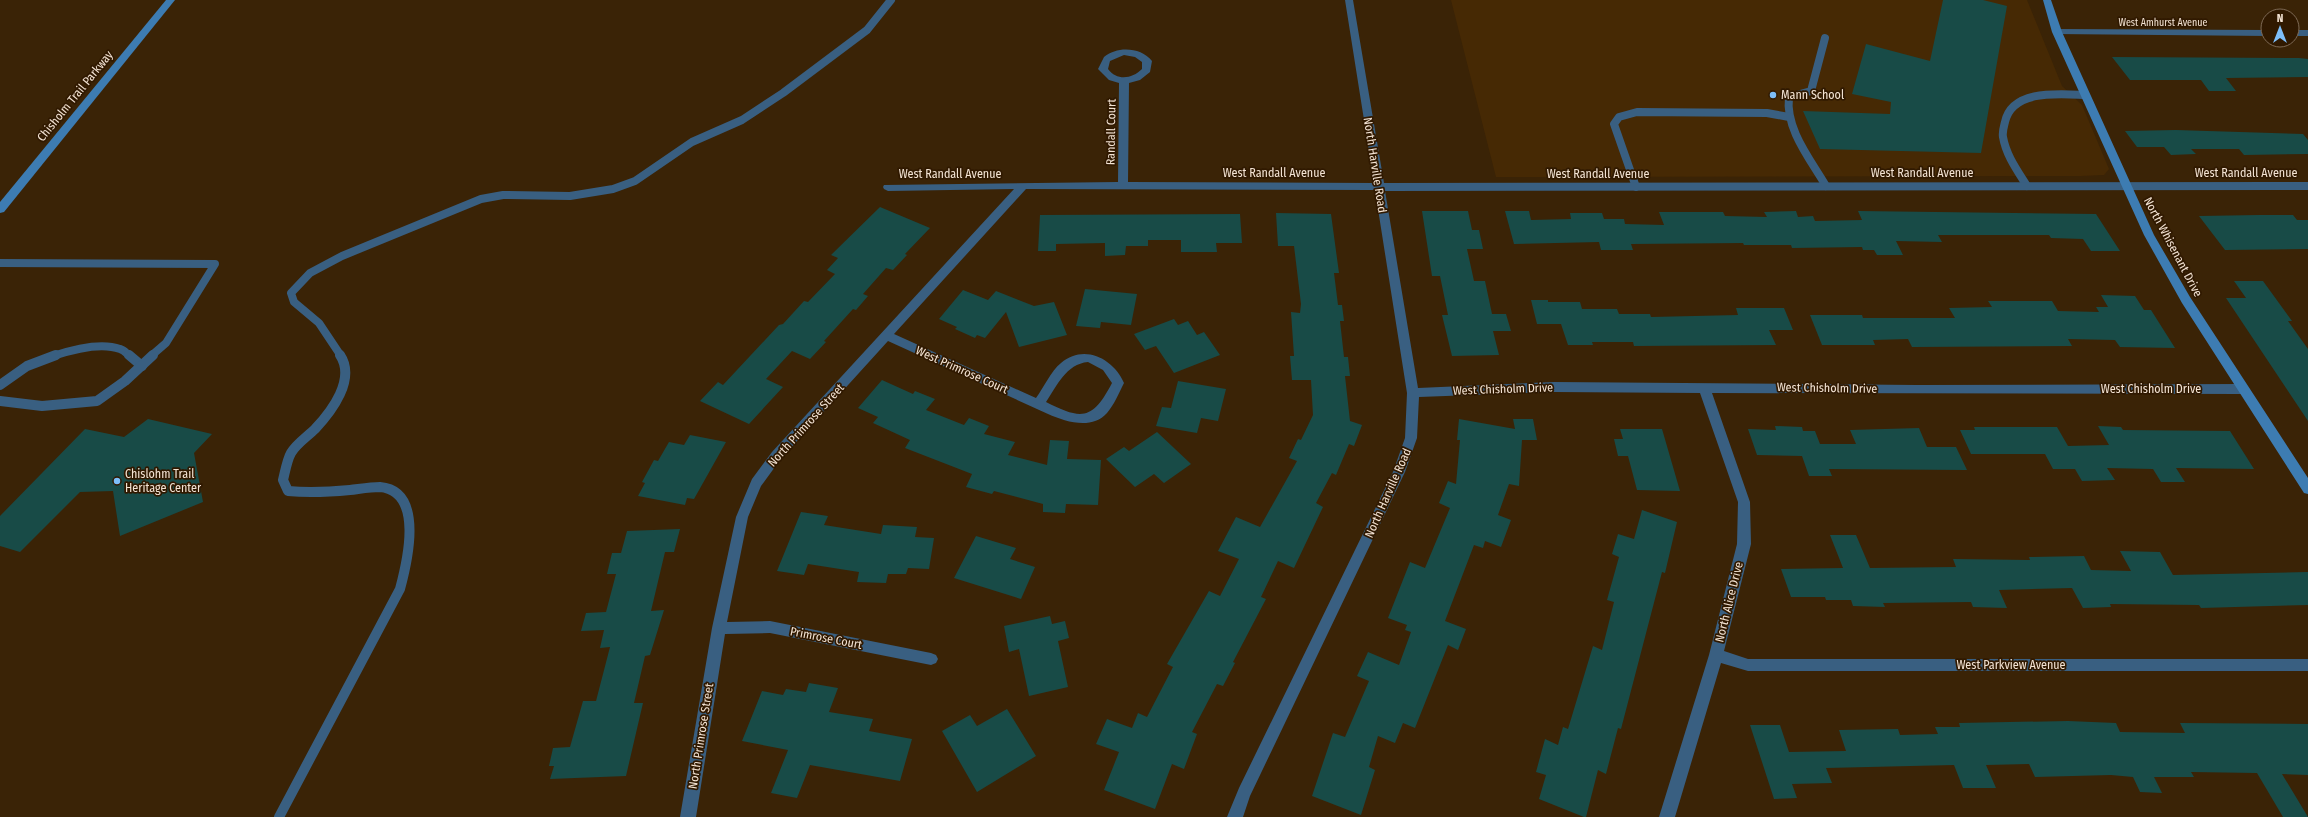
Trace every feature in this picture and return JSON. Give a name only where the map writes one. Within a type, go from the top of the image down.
[{"type":"street","name":"Chisholm Trail Parkway","points":[[0,209],[171,0]]},
{"type":"street","name":"North Harville Road","points":[[1235,817],[1244,793],[1399,472],[1411,438],[1413,393],[1378,187],[1349,0]]},
{"type":"street","name":"North Whisenant Drive","points":[[2047,0],[2057,32],[2149,234],[2186,300],[2242,389],[2308,489]]},
{"type":"street","name":"West Amhurst Avenue","points":[[2057,32],[2260,33]]},
{"type":"street","name":"Randall Court","points":[[1123,185],[1124,80]]},
{"type":"street","name":"West Randall Avenue","points":[[888,187],[1123,185],[1378,187],[2308,186]]},
{"type":"street","name":"North Primrose Street","points":[[688,817],[719,628],[742,517],[756,483],[776,456],[1022,187]]},
{"type":"street","name":"West Primrose Court","points":[[887,336],[1066,417],[1090,417],[1101,412],[1118,383],[1115,374],[1109,367],[1100,361],[1088,358],[1076,359],[1065,366],[1038,404]]},
{"type":"street","name":"West Chisholm Drive","points":[[1413,393],[1554,387],[1704,387],[1917,390],[2242,389]]},
{"type":"street","name":"North Alice Drive","points":[[1667,817],[1716,655],[1744,544],[1744,502],[1704,387]]},
{"type":"street","name":"Primrose Court","points":[[719,628],[770,627],[931,659]]},
{"type":"street","name":"West Parkview Avenue","points":[[1716,655],[1748,665],[2308,664]]},
{"type":"lane","points":[[279,817],[400,589],[409,554],[409,529],[406,508],[398,494],[383,487],[325,492],[288,491],[283,480],[291,453],[317,427],[334,404],[346,382],[347,373],[344,361],[319,323],[294,302],[291,293],[310,272],[342,256],[481,199],[503,195],[582,194],[613,189],[635,181],[692,142],[742,120],[783,93],[867,30],[891,0]]},
{"type":"lane","points":[[1825,38],[1811,91],[1789,97],[1787,104],[1789,117],[1826,186]]},
{"type":"lane","points":[[2027,186],[2011,160],[2002,135],[2007,112],[2025,98],[2057,94],[2085,95]]},
{"type":"lane","points":[[1636,187],[1614,124],[1619,117],[1637,112],[1768,113],[1789,117]]},
{"type":"lane","points":[[0,263],[215,264],[166,343],[125,382],[97,401],[42,406],[0,401]]},
{"type":"lane","points":[[0,385],[28,366],[71,351],[102,347],[121,349],[142,366]]},
{"type":"shaded area","name":"Mann School","points":[[1451,0],[2027,0],[2062,86],[2082,105],[2109,169],[2104,175],[2081,176],[1496,177]]},
{"type":"building","points":[[1943,0],[1983,0],[2007,6],[1981,153],[1820,149],[1803,111],[1890,114],[1891,102],[1852,94],[1866,44],[1930,61]]},
{"type":"building","points":[[2112,57],[2299,58],[2308,59],[2308,77],[2226,78],[2236,91],[2209,91],[2201,80],[2130,80]]},
{"type":"building","points":[[2176,130],[2303,134],[2308,140],[2308,154],[2244,155],[2239,149],[2191,149],[2196,154],[2171,155],[2164,147],[2137,147],[2125,131]]},
{"type":"building","points":[[880,207],[930,228],[905,254],[907,255],[893,270],[886,268],[863,294],[868,296],[856,310],[853,309],[810,359],[792,351],[766,379],[783,387],[749,424],[700,401],[718,382],[723,385],[779,325],[783,324],[804,301],[808,302],[835,274],[827,270],[838,258],[831,255]]},
{"type":"building","points":[[1422,211],[1468,211],[1472,230],[1479,230],[1483,249],[1467,249],[1474,281],[1485,281],[1492,314],[1506,314],[1511,331],[1493,331],[1499,355],[1452,356],[1442,315],[1448,315],[1440,276],[1432,276]]},
{"type":"building","points":[[1505,211],[1529,211],[1531,220],[1571,219],[1570,213],[1602,213],[1604,219],[1624,219],[1625,224],[1664,225],[1659,212],[1723,212],[1725,216],[1767,217],[1764,212],[1796,211],[1798,217],[1813,216],[1815,221],[1862,220],[1858,211],[2096,214],[2120,251],[2091,251],[2083,239],[2051,238],[2049,235],[1938,235],[1942,242],[1896,241],[1903,255],[1877,255],[1874,250],[1863,250],[1862,247],[1792,248],[1791,245],[1744,245],[1743,243],[1631,244],[1633,250],[1601,250],[1599,242],[1514,244]]},
{"type":"building","points":[[1276,213],[1331,214],[1339,273],[1334,273],[1338,305],[1342,305],[1344,321],[1340,321],[1344,357],[1348,357],[1350,376],[1345,376],[1350,421],[1362,425],[1354,446],[1349,444],[1336,475],[1332,473],[1316,503],[1323,507],[1294,568],[1278,561],[1261,597],[1266,599],[1233,662],[1235,663],[1223,686],[1217,684],[1192,732],[1197,734],[1184,769],[1172,764],[1155,809],[1104,790],[1119,752],[1096,744],[1107,719],[1132,728],[1138,713],[1147,717],[1173,667],[1167,664],[1209,591],[1220,596],[1239,559],[1218,551],[1236,517],[1260,527],[1297,461],[1289,458],[1298,439],[1301,440],[1313,415],[1311,380],[1292,380],[1290,356],[1294,356],[1291,312],[1300,313],[1301,304],[1294,246],[1278,246]]},
{"type":"building","points":[[1240,214],[1242,243],[1216,243],[1217,252],[1181,252],[1181,240],[1148,240],[1148,246],[1126,246],[1125,255],[1105,256],[1105,243],[1056,244],[1056,251],[1038,251],[1040,215]]},
{"type":"building","points":[[2293,215],[2297,220],[2308,220],[2308,249],[2225,250],[2199,216]]},
{"type":"building","points":[[2234,281],[2263,281],[2292,321],[2288,321],[2308,349],[2308,421],[2226,298],[2246,298]]},
{"type":"building","points":[[1085,289],[1137,294],[1131,325],[1101,322],[1100,328],[1076,326]]},
{"type":"building","points":[[963,290],[988,300],[996,291],[1034,306],[1054,302],[1067,335],[1019,347],[1006,312],[985,338],[977,335],[975,338],[955,329],[957,327],[939,319]]},
{"type":"building","points":[[2101,295],[2135,296],[2144,310],[2151,310],[2175,348],[2120,347],[2115,340],[2068,339],[2072,346],[1912,347],[1908,339],[1873,340],[1875,345],[1822,345],[1810,315],[1862,315],[1863,318],[1955,318],[1949,308],[1992,307],[1988,301],[2052,301],[2058,311],[2099,312],[2096,307],[2108,307]]},
{"type":"building","points":[[1531,300],[1548,300],[1548,302],[1580,302],[1582,309],[1617,309],[1619,314],[1650,314],[1651,317],[1738,315],[1736,308],[1784,308],[1793,330],[1769,330],[1776,345],[1634,346],[1633,342],[1592,342],[1593,345],[1568,345],[1561,324],[1537,324]]},
{"type":"building","points":[[1174,319],[1178,325],[1188,321],[1197,335],[1204,332],[1220,355],[1174,373],[1156,346],[1145,350],[1134,334]]},
{"type":"building","points":[[882,380],[913,394],[915,391],[935,399],[926,410],[964,425],[969,418],[989,426],[984,434],[1015,442],[1008,455],[1047,465],[1050,440],[1069,441],[1067,459],[1101,460],[1098,505],[1066,504],[1065,513],[1043,512],[1043,504],[994,491],[992,494],[966,487],[972,474],[905,448],[910,440],[873,423],[878,417],[858,408]]},
{"type":"building","points":[[1178,381],[1226,389],[1218,421],[1201,418],[1197,433],[1156,426],[1162,407],[1171,408]]},
{"type":"building","name":"Chislohm Trail Heritage Center","points":[[148,419],[212,434],[194,453],[203,502],[120,536],[113,491],[80,492],[20,552],[0,546],[0,516],[85,429],[124,437]]},
{"type":"building","points":[[1459,419],[1515,429],[1513,419],[1533,419],[1537,440],[1522,440],[1519,486],[1509,484],[1498,515],[1511,520],[1501,547],[1485,541],[1483,548],[1474,545],[1445,621],[1466,629],[1458,650],[1448,645],[1415,728],[1403,723],[1395,743],[1378,736],[1369,767],[1375,770],[1361,815],[1312,796],[1333,733],[1345,737],[1369,681],[1357,676],[1368,652],[1399,665],[1411,632],[1405,630],[1407,625],[1388,618],[1410,562],[1425,568],[1450,508],[1439,503],[1448,481],[1456,484],[1460,440],[1457,440]]},
{"type":"building","points":[[1775,426],[1802,427],[1803,431],[1815,431],[1820,444],[1856,444],[1850,430],[1919,428],[1927,447],[1956,447],[1967,470],[1829,469],[1832,476],[1809,476],[1802,456],[1757,455],[1748,429],[1776,430]]},
{"type":"building","points":[[2098,426],[2121,427],[2123,430],[2230,431],[2254,469],[2176,468],[2185,482],[2161,482],[2153,469],[2107,468],[2115,480],[2082,481],[2075,469],[2053,469],[2045,454],[1971,454],[1960,430],[1975,430],[1974,427],[2057,427],[2068,446],[2109,445]]},
{"type":"building","points":[[1620,429],[1662,429],[1680,491],[1637,490],[1628,456],[1618,456],[1614,439],[1623,439]]},
{"type":"building","points":[[1157,432],[1191,464],[1164,483],[1154,474],[1135,487],[1106,459],[1124,447],[1129,451]]},
{"type":"building","points":[[690,435],[726,442],[694,499],[687,498],[685,505],[638,496],[645,483],[642,482],[654,460],[658,461],[669,442],[684,445]]},
{"type":"building","points":[[1642,510],[1677,522],[1665,573],[1662,572],[1621,729],[1618,728],[1606,774],[1598,770],[1586,817],[1584,817],[1539,799],[1546,775],[1536,772],[1545,739],[1558,745],[1563,727],[1568,729],[1593,646],[1602,650],[1614,602],[1607,600],[1619,557],[1612,554],[1618,534],[1634,539]]},
{"type":"building","points":[[801,512],[828,516],[824,525],[881,534],[883,525],[917,527],[915,537],[934,538],[929,569],[908,568],[906,574],[888,574],[886,583],[857,582],[859,572],[808,564],[804,575],[777,571]]},
{"type":"building","points":[[680,529],[674,552],[665,552],[651,611],[664,610],[650,655],[645,656],[634,703],[643,703],[626,776],[550,779],[554,766],[549,766],[553,748],[570,747],[583,701],[596,701],[610,647],[600,648],[604,630],[581,631],[586,613],[606,612],[616,574],[607,574],[612,553],[621,553],[627,531]]},
{"type":"building","points":[[1830,535],[1856,535],[1870,568],[1956,567],[1953,559],[2030,560],[2029,557],[2084,556],[2091,570],[2131,571],[2120,551],[2160,552],[2173,575],[2308,572],[2308,605],[2201,608],[2199,605],[2110,604],[2111,607],[2083,608],[2072,588],[1999,590],[2007,608],[1973,607],[1971,602],[1883,603],[1885,607],[1853,606],[1851,600],[1826,600],[1825,597],[1791,597],[1781,569],[1843,568]]},
{"type":"building","points":[[976,536],[1016,548],[1010,559],[1035,567],[1021,599],[954,578]]},
{"type":"building","points":[[1050,616],[1052,624],[1065,621],[1069,638],[1058,641],[1068,687],[1029,696],[1019,649],[1009,652],[1004,626]]},
{"type":"building","points":[[809,683],[838,688],[829,712],[873,719],[869,731],[912,739],[900,781],[810,765],[797,798],[771,793],[788,750],[742,741],[762,691],[783,695],[786,689],[806,692]]},
{"type":"building","points":[[1007,709],[1036,756],[977,792],[942,731],[970,715],[977,726]]},
{"type":"building","points":[[2068,721],[2116,723],[2120,732],[2185,733],[2180,723],[2308,724],[2308,775],[2282,774],[2308,817],[2283,817],[2257,773],[2191,772],[2194,777],[2154,777],[2162,793],[2140,792],[2133,777],[2111,775],[2035,777],[2029,764],[1986,765],[1996,788],[1963,788],[1954,765],[1826,768],[1832,783],[1792,784],[1797,798],[1774,799],[1750,725],[1780,725],[1789,752],[1846,751],[1839,730],[1898,729],[1900,735],[1938,734],[1935,727],[1960,727],[1959,723]]},
{"type":"place","name":"Mann School","points":[[1773,95]]},
{"type":"place","name":"Chislohm Trail Heritage Center","points":[[117,481]]}]
